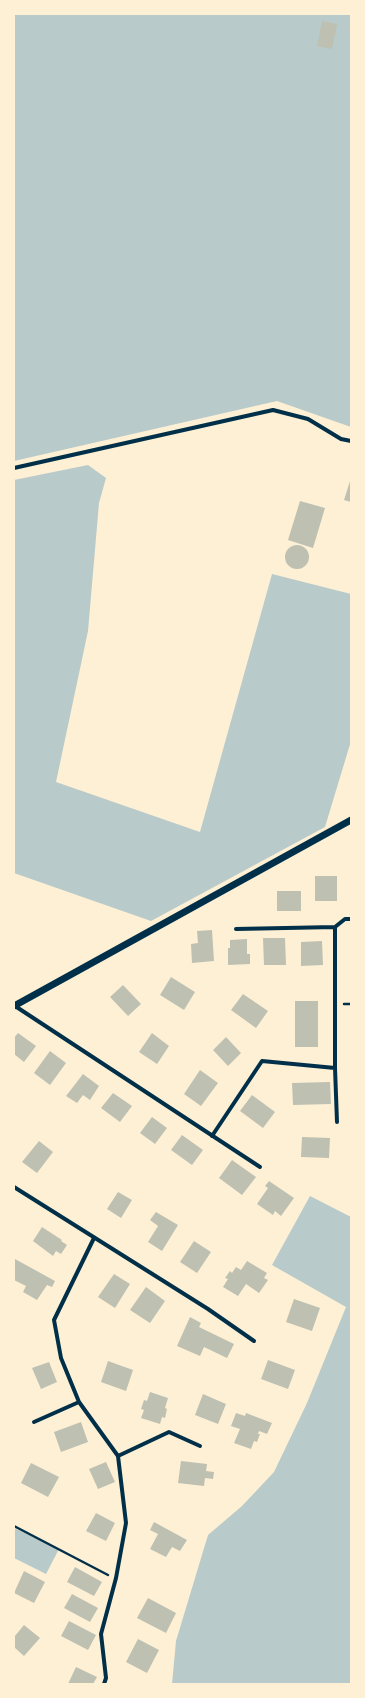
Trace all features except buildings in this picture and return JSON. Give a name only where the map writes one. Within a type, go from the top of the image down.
[{"type":"street","points":[[14,468],[273,410],[308,419],[341,439],[351,441]]},
{"type":"street","points":[[260,1167],[14,1006],[351,820]]},
{"type":"street","points":[[236,929],[335,927],[346,919],[351,919]]},
{"type":"street","points":[[335,927],[335,1068],[337,1122]]},
{"type":"street","points":[[212,1136],[262,1061],[335,1068]]},
{"type":"street","points":[[14,1187],[208,1309],[254,1341]]},
{"type":"street","points":[[94,1238],[54,1320],[61,1358],[78,1402],[118,1456],[126,1523],[116,1578],[101,1634],[106,1678],[104,1684]]},
{"type":"street","points":[[34,1422],[78,1402]]},
{"type":"street","points":[[118,1456],[169,1432],[200,1446]]},
{"type":"path","points":[[14,1526],[116,1578]]},
{"type":"shaded area","points":[[14,14],[351,14],[351,427],[277,401],[14,461]]},
{"type":"shaded area","points":[[88,465],[106,478],[99,503],[88,631],[56,782],[200,832],[272,574],[351,594],[351,741],[325,827],[151,921],[14,873],[14,480]]},
{"type":"shaded area","points":[[310,1196],[351,1217],[351,1684],[172,1684],[176,1641],[208,1535],[242,1506],[274,1472],[307,1403],[346,1307],[272,1265]]},
{"type":"shaded area","points":[[14,1528],[59,1549],[46,1574],[14,1558]]}]
